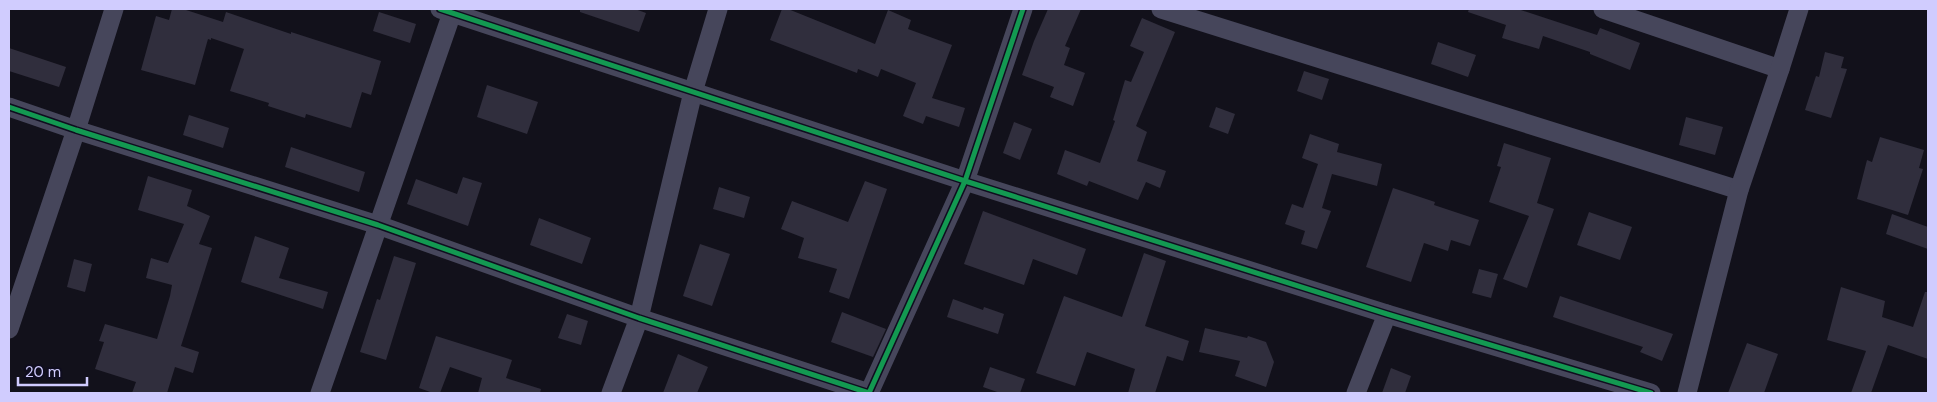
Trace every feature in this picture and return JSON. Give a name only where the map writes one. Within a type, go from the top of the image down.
[{"type":"street","points":[[9,329],[76,130],[114,9]]},
{"type":"street","points":[[611,393],[639,318],[693,92],[718,9]]},
{"type":"street","points":[[9,107],[378,225],[639,318],[869,393],[965,181],[1023,9]]},
{"type":"street","points":[[1161,9],[1738,190]]},
{"type":"street","points":[[1603,9],[1780,69]]},
{"type":"street","points":[[1687,393],[1738,190],[1799,9]]},
{"type":"street","points":[[320,393],[378,225],[446,11],[965,181],[1387,314],[1651,393]]},
{"type":"street","points":[[1356,393],[1387,314]]},
{"type":"building","points":[[172,9],[183,9],[223,22],[226,12],[381,61],[371,95],[362,92],[351,128],[306,114],[305,118],[268,106],[269,103],[230,91],[244,49],[211,38],[211,40],[208,39],[195,85],[141,70],[156,16],[169,20]]},
{"type":"building","points":[[580,9],[635,9],[646,13],[639,32],[580,12]]},
{"type":"building","points":[[782,9],[788,9],[875,44],[888,10],[911,20],[908,29],[952,45],[932,98],[965,108],[959,127],[926,116],[923,124],[903,116],[916,83],[881,69],[878,77],[858,69],[857,73],[770,40]]},
{"type":"building","points":[[1048,9],[1081,9],[1065,46],[1070,48],[1064,65],[1085,73],[1073,106],[1050,97],[1054,87],[1022,75]]},
{"type":"building","points":[[1469,9],[1518,9],[1597,35],[1600,28],[1640,43],[1630,70],[1590,54],[1590,52],[1543,36],[1539,49],[1502,38],[1506,25],[1468,12]]},
{"type":"building","points":[[379,12],[416,24],[410,43],[373,31]]},
{"type":"building","points":[[1142,18],[1175,32],[1136,126],[1147,132],[1137,161],[1166,171],[1160,188],[1146,182],[1138,200],[1089,181],[1087,186],[1057,174],[1065,150],[1100,163],[1115,121],[1113,120],[1125,80],[1131,82],[1144,52],[1130,46]]},
{"type":"building","points":[[1438,42],[1476,55],[1468,77],[1431,64]]},
{"type":"building","points":[[9,48],[66,67],[59,87],[9,71]]},
{"type":"building","points":[[1825,52],[1844,57],[1841,68],[1847,69],[1831,118],[1805,110],[1816,76],[1819,77]]},
{"type":"building","points":[[1304,71],[1329,79],[1322,100],[1297,91]]},
{"type":"building","points":[[487,85],[538,102],[527,134],[477,117]]},
{"type":"building","points":[[1216,107],[1235,114],[1228,134],[1209,127]]},
{"type":"building","points":[[189,115],[229,128],[223,148],[183,135]]},
{"type":"building","points":[[1686,117],[1723,127],[1715,155],[1679,145]]},
{"type":"building","points":[[1014,122],[1032,129],[1020,160],[1003,153]]},
{"type":"building","points":[[1310,134],[1339,144],[1337,152],[1382,164],[1377,186],[1332,174],[1322,208],[1331,211],[1317,249],[1301,244],[1305,231],[1285,224],[1292,204],[1303,208],[1318,164],[1302,158]]},
{"type":"building","points":[[1880,137],[1924,150],[1919,168],[1923,169],[1908,215],[1857,199],[1867,160],[1872,162]]},
{"type":"building","points":[[1504,143],[1551,158],[1537,203],[1554,209],[1527,288],[1503,279],[1529,216],[1489,202],[1501,167],[1497,166]]},
{"type":"building","points":[[291,147],[365,172],[359,192],[285,167]]},
{"type":"building","points":[[148,176],[192,190],[187,206],[210,216],[199,244],[212,248],[181,346],[199,352],[193,373],[175,367],[167,393],[132,393],[136,382],[95,369],[104,342],[99,341],[105,324],[157,339],[170,296],[172,285],[146,278],[151,258],[168,263],[184,224],[138,210]]},
{"type":"building","points":[[463,177],[482,183],[468,226],[407,204],[416,179],[457,194]]},
{"type":"building","points":[[865,181],[887,189],[849,299],[829,292],[837,269],[798,258],[804,238],[781,229],[792,201],[848,222]]},
{"type":"building","points":[[719,187],[750,197],[744,218],[713,209]]},
{"type":"building","points":[[1393,188],[1435,202],[1434,205],[1479,220],[1470,246],[1451,240],[1448,251],[1424,243],[1411,282],[1366,267]]},
{"type":"building","points":[[983,211],[1086,249],[1077,275],[1033,259],[1024,285],[964,264]]},
{"type":"building","points":[[1589,212],[1632,227],[1620,260],[1577,245]]},
{"type":"building","points":[[1892,214],[1928,227],[1928,249],[1886,234]]},
{"type":"building","points":[[539,218],[591,238],[582,264],[530,245]]},
{"type":"building","points":[[255,236],[289,248],[279,278],[328,292],[323,309],[241,282]]},
{"type":"building","points":[[700,244],[730,254],[712,306],[683,296]]},
{"type":"building","points":[[1144,253],[1166,261],[1145,326],[1189,341],[1183,361],[1167,356],[1155,393],[1128,393],[1135,369],[1087,352],[1075,386],[1036,373],[1064,296],[1122,317]]},
{"type":"building","points":[[394,256],[416,263],[386,360],[360,352],[377,299],[380,300]]},
{"type":"building","points":[[74,259],[92,264],[85,292],[67,287]]},
{"type":"building","points":[[1479,269],[1498,274],[1491,298],[1472,293]]},
{"type":"building","points":[[1841,287],[1885,301],[1882,317],[1913,327],[1925,292],[1928,292],[1928,359],[1888,345],[1871,393],[1851,393],[1866,351],[1827,340]]},
{"type":"building","points":[[1560,296],[1673,334],[1662,361],[1640,352],[1643,347],[1553,317]]},
{"type":"building","points":[[953,299],[983,310],[984,307],[1004,314],[998,334],[947,317]]},
{"type":"building","points":[[842,312],[886,329],[873,357],[831,342]]},
{"type":"building","points":[[567,314],[588,321],[581,345],[558,338]]},
{"type":"building","points":[[1205,328],[1247,338],[1248,336],[1266,342],[1274,362],[1266,387],[1235,376],[1240,361],[1199,352]]},
{"type":"building","points":[[436,336],[512,360],[506,378],[541,389],[540,393],[478,393],[482,378],[450,367],[440,393],[433,393],[419,388]]},
{"type":"building","points":[[1747,343],[1778,354],[1764,393],[1728,393]]},
{"type":"building","points":[[678,354],[708,367],[697,393],[663,393]]},
{"type":"building","points":[[990,367],[1025,379],[1020,393],[1000,393],[983,387]]},
{"type":"building","points":[[1391,368],[1411,376],[1405,393],[1382,393]]},
{"type":"cycle path","points":[[440,9],[965,181],[1387,314],[1651,393]]},
{"type":"cycle path","points":[[9,107],[378,225],[639,318],[869,393],[965,181],[1023,9]]}]
